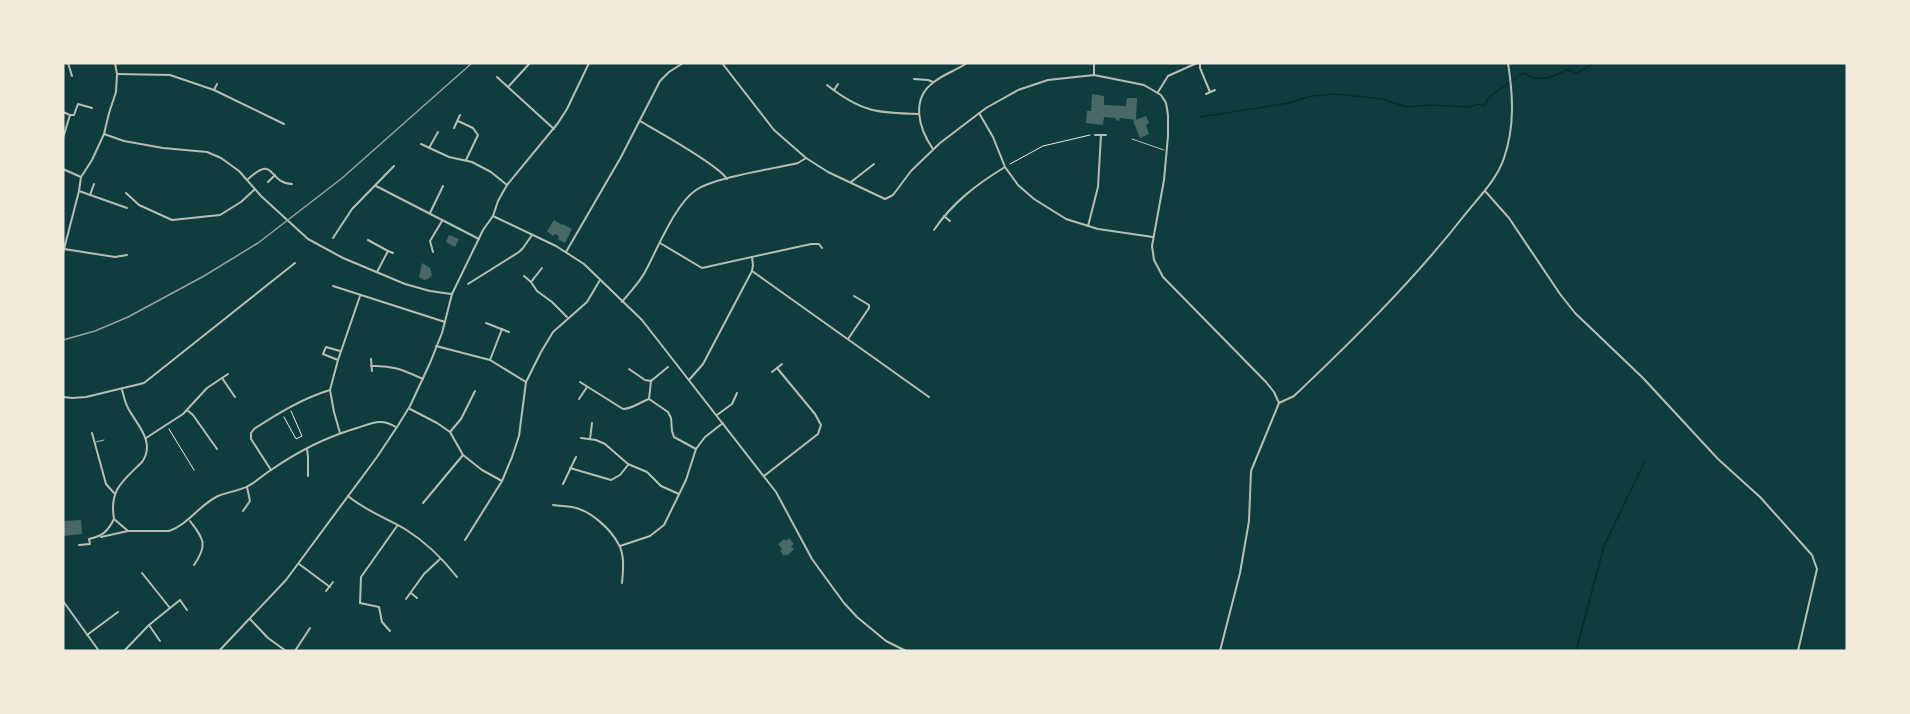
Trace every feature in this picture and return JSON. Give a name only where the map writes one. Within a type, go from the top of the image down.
[{"type":"street","points":[[68,63],[72,76]]},
{"type":"street","points":[[115,63],[116,92],[104,134],[81,177],[80,191],[63,250],[115,257],[127,255]]},
{"type":"street","points":[[508,87],[530,63]]},
{"type":"street","points":[[219,651],[298,564],[378,457],[397,427],[423,379],[445,322],[452,294],[493,216],[498,201],[507,185],[554,129],[567,109],[589,63]]},
{"type":"street","points":[[566,252],[617,165],[660,81],[683,63]]},
{"type":"street","points":[[722,63],[774,130],[806,158],[822,169],[881,198],[890,198],[911,171],[933,149],[979,113],[1006,96],[1035,84],[1054,79],[1094,75],[1127,81],[1158,92],[1165,99],[1169,122],[1167,151],[1152,246],[1154,260],[1162,277],[1266,382],[1274,392],[1279,404],[1251,471],[1249,521],[1220,651]]},
{"type":"street","points":[[933,149],[922,129],[919,114],[922,99],[933,82],[967,63]]},
{"type":"street","points":[[1094,63],[1094,75]]},
{"type":"street","points":[[1158,92],[1168,76],[1198,63],[1210,92]]},
{"type":"street","points":[[1279,404],[1294,396],[1379,312],[1433,255],[1485,191],[1503,160],[1510,136],[1512,107],[1508,63]]},
{"type":"street","points":[[117,74],[170,75],[189,85],[214,90],[284,124]]},
{"type":"street","points":[[496,77],[554,129]]},
{"type":"street","points":[[914,79],[933,82]]},
{"type":"street","points":[[214,90],[217,84]]},
{"type":"street","points":[[834,90],[838,84]]},
{"type":"street","points":[[827,85],[852,103],[871,111],[919,114]]},
{"type":"street","points":[[1206,94],[1215,90]]},
{"type":"street","points":[[63,112],[74,115],[78,104],[92,108]]},
{"type":"street","points":[[979,113],[993,137],[1005,167],[1018,185],[1034,199],[1060,216],[1088,226],[1115,233],[1154,237]]},
{"type":"street","points":[[63,138],[70,115]]},
{"type":"street","points":[[454,128],[460,115]]},
{"type":"street","points":[[640,120],[714,167],[727,179]]},
{"type":"street","points":[[458,121],[473,128],[477,135],[466,160]]},
{"type":"street","points":[[429,148],[438,132]]},
{"type":"street","points":[[104,134],[124,141],[163,148],[207,152],[221,158],[232,165],[308,239],[343,258],[418,288],[452,294]]},
{"type":"street","points":[[1095,135],[1106,135]]},
{"type":"street","points":[[1088,226],[1098,187],[1101,135]]},
{"type":"street","points":[[421,144],[448,157],[466,160],[491,172],[507,185]]},
{"type":"street","points":[[622,302],[644,275],[687,197],[704,186],[798,163],[806,158]]},
{"type":"street","points":[[851,182],[874,164]]},
{"type":"street","points":[[333,238],[352,209],[394,166]]},
{"type":"street","points":[[934,230],[944,216],[970,190],[1005,167]]},
{"type":"street","points":[[63,169],[81,177]]},
{"type":"street","points":[[247,180],[261,169],[268,169],[286,184],[292,184]]},
{"type":"street","points":[[268,182],[274,175]]},
{"type":"street","points":[[90,195],[94,184]]},
{"type":"street","points":[[376,186],[479,239]]},
{"type":"street","points":[[429,214],[443,186]]},
{"type":"street","points":[[126,193],[139,205],[172,220],[220,215],[241,202],[255,189]]},
{"type":"street","points":[[80,191],[127,208]]},
{"type":"street","points":[[1485,191],[1509,218],[1575,313],[1643,378],[1718,459],[1760,497],[1812,555],[1817,568],[1798,651]]},
{"type":"street","points":[[493,216],[566,252],[584,264],[647,326],[776,492],[812,559],[844,603],[886,641],[906,651]]},
{"type":"street","points":[[944,216],[950,221]]},
{"type":"street","points":[[433,252],[430,241],[442,221]]},
{"type":"street","points":[[468,284],[519,252],[532,235]]},
{"type":"street","points":[[368,240],[393,254]]},
{"type":"street","points":[[660,243],[702,268],[816,243],[822,248]]},
{"type":"street","points":[[377,272],[388,250]]},
{"type":"street","points":[[689,380],[703,364],[752,271],[752,257]]},
{"type":"street","points":[[63,397],[86,397],[144,382],[295,263]]},
{"type":"street","points":[[531,282],[542,268]]},
{"type":"street","points":[[752,271],[929,397]]},
{"type":"street","points":[[524,276],[537,291],[568,317]]},
{"type":"street","points":[[465,540],[502,481],[519,436],[526,382],[553,332],[587,302],[600,280]]},
{"type":"street","points":[[333,286],[445,322]]},
{"type":"street","points":[[340,433],[330,390],[360,296]]},
{"type":"street","points":[[848,339],[869,308],[869,305],[854,296]]},
{"type":"street","points":[[486,323],[509,332]]},
{"type":"street","points":[[490,360],[502,329]]},
{"type":"street","points":[[436,346],[490,360],[526,382]]},
{"type":"street","points":[[338,360],[323,354],[324,349],[326,347],[342,351]]},
{"type":"street","points":[[371,359],[372,371]]},
{"type":"street","points":[[772,372],[782,364]]},
{"type":"street","points":[[371,366],[397,367],[423,379]]},
{"type":"street","points":[[649,399],[651,381],[668,367]]},
{"type":"street","points":[[764,476],[818,434],[821,425],[815,414],[777,368]]},
{"type":"street","points":[[629,369],[645,380],[651,381]]},
{"type":"street","points":[[146,438],[187,410],[207,388],[228,374]]},
{"type":"street","points":[[222,378],[235,397]]},
{"type":"street","points":[[580,382],[623,409],[629,409],[649,399]]},
{"type":"street","points":[[579,399],[587,387]]},
{"type":"street","points":[[122,389],[127,406],[146,438],[146,456],[114,493],[112,508],[114,519],[128,531]]},
{"type":"street","points":[[271,470],[251,439],[251,433],[281,412],[330,390]]},
{"type":"street","points":[[450,432],[461,419],[475,391]]},
{"type":"street","points":[[717,415],[732,404],[737,393]]},
{"type":"street","points":[[649,399],[668,412],[672,418],[672,431],[675,437],[696,448]]},
{"type":"street","points":[[408,409],[450,432],[463,455],[482,470],[502,481]]},
{"type":"street","points":[[187,410],[217,449]]},
{"type":"street","points":[[79,544],[90,543],[89,539],[128,531],[170,531],[180,527],[218,496],[247,487],[306,449],[340,433],[381,421],[397,427]]},
{"type":"street","points":[[590,439],[592,423]]},
{"type":"street","points":[[620,546],[650,536],[664,525],[686,480],[696,448],[705,437],[723,423]]},
{"type":"street","points":[[92,433],[106,484],[114,493]]},
{"type":"street","points":[[581,438],[606,444],[628,464],[647,472],[661,486],[679,494]]},
{"type":"street","points":[[306,449],[308,476]]},
{"type":"street","points":[[423,502],[463,455]]},
{"type":"street","points":[[563,484],[576,457]]},
{"type":"street","points":[[570,468],[611,480],[620,476],[628,464]]},
{"type":"street","points":[[243,512],[250,501],[247,487]]},
{"type":"street","points":[[348,496],[364,509],[411,533],[457,577]]},
{"type":"street","points":[[553,506],[573,507],[587,513],[603,525],[620,546],[623,563],[622,583]]},
{"type":"street","points":[[101,537],[114,519]]},
{"type":"street","points":[[189,520],[199,533],[204,545],[194,566]]},
{"type":"street","points":[[390,631],[382,622],[379,607],[360,603],[360,584],[365,569],[397,525]]},
{"type":"street","points":[[406,599],[424,574],[440,559]]},
{"type":"street","points":[[298,564],[330,587]]},
{"type":"street","points":[[142,573],[170,608]]},
{"type":"street","points":[[326,591],[333,582]]},
{"type":"street","points":[[411,593],[417,598]]},
{"type":"street","points":[[124,651],[149,625],[180,600],[186,610]]},
{"type":"street","points":[[63,602],[99,651]]},
{"type":"street","points":[[87,635],[118,612]]},
{"type":"street","points":[[249,619],[268,638],[286,651]]},
{"type":"street","points":[[149,625],[160,641]]},
{"type":"street","points":[[295,651],[310,628]]},
{"type":"lane","points":[[1132,139],[1167,151]]},
{"type":"lane","points":[[94,442],[104,440]]},
{"type":"path","points":[[1005,167],[1043,146],[1095,135]]},
{"type":"path","points":[[281,412],[296,439],[302,436],[290,408]]},
{"type":"path","points":[[166,425],[194,470]]},
{"type":"building","points":[[1092,94],[1104,96],[1104,105],[1126,106],[1127,98],[1137,98],[1136,120],[1120,118],[1119,121],[1116,118],[1104,117],[1103,125],[1086,123],[1087,111],[1091,111]]},
{"type":"building","points":[[1146,116],[1149,123],[1146,125],[1149,134],[1140,138],[1133,121]]},
{"type":"building","points":[[554,220],[572,229],[565,243],[558,239],[559,236],[555,234],[553,236],[547,231]]},
{"type":"building","points":[[449,235],[459,239],[455,247],[446,242]]},
{"type":"building","points":[[422,263],[430,268],[432,275],[424,280],[419,277]]},
{"type":"building","points":[[81,520],[82,534],[63,536],[63,521]]},
{"type":"building","points":[[789,538],[794,544],[791,546],[794,549],[784,556],[778,544]]},
{"type":"waterway","points":[[1200,117],[1289,103],[1311,96],[1336,94],[1382,99],[1407,107],[1431,105],[1469,107],[1478,104],[1485,106],[1488,98],[1523,73],[1533,78],[1548,78],[1567,70],[1577,73],[1594,63]]},
{"type":"waterway","points":[[1576,651],[1604,546],[1645,461]]},
{"type":"railway","points":[[63,340],[95,331],[128,317],[204,276],[258,243],[341,179],[472,63]]}]
